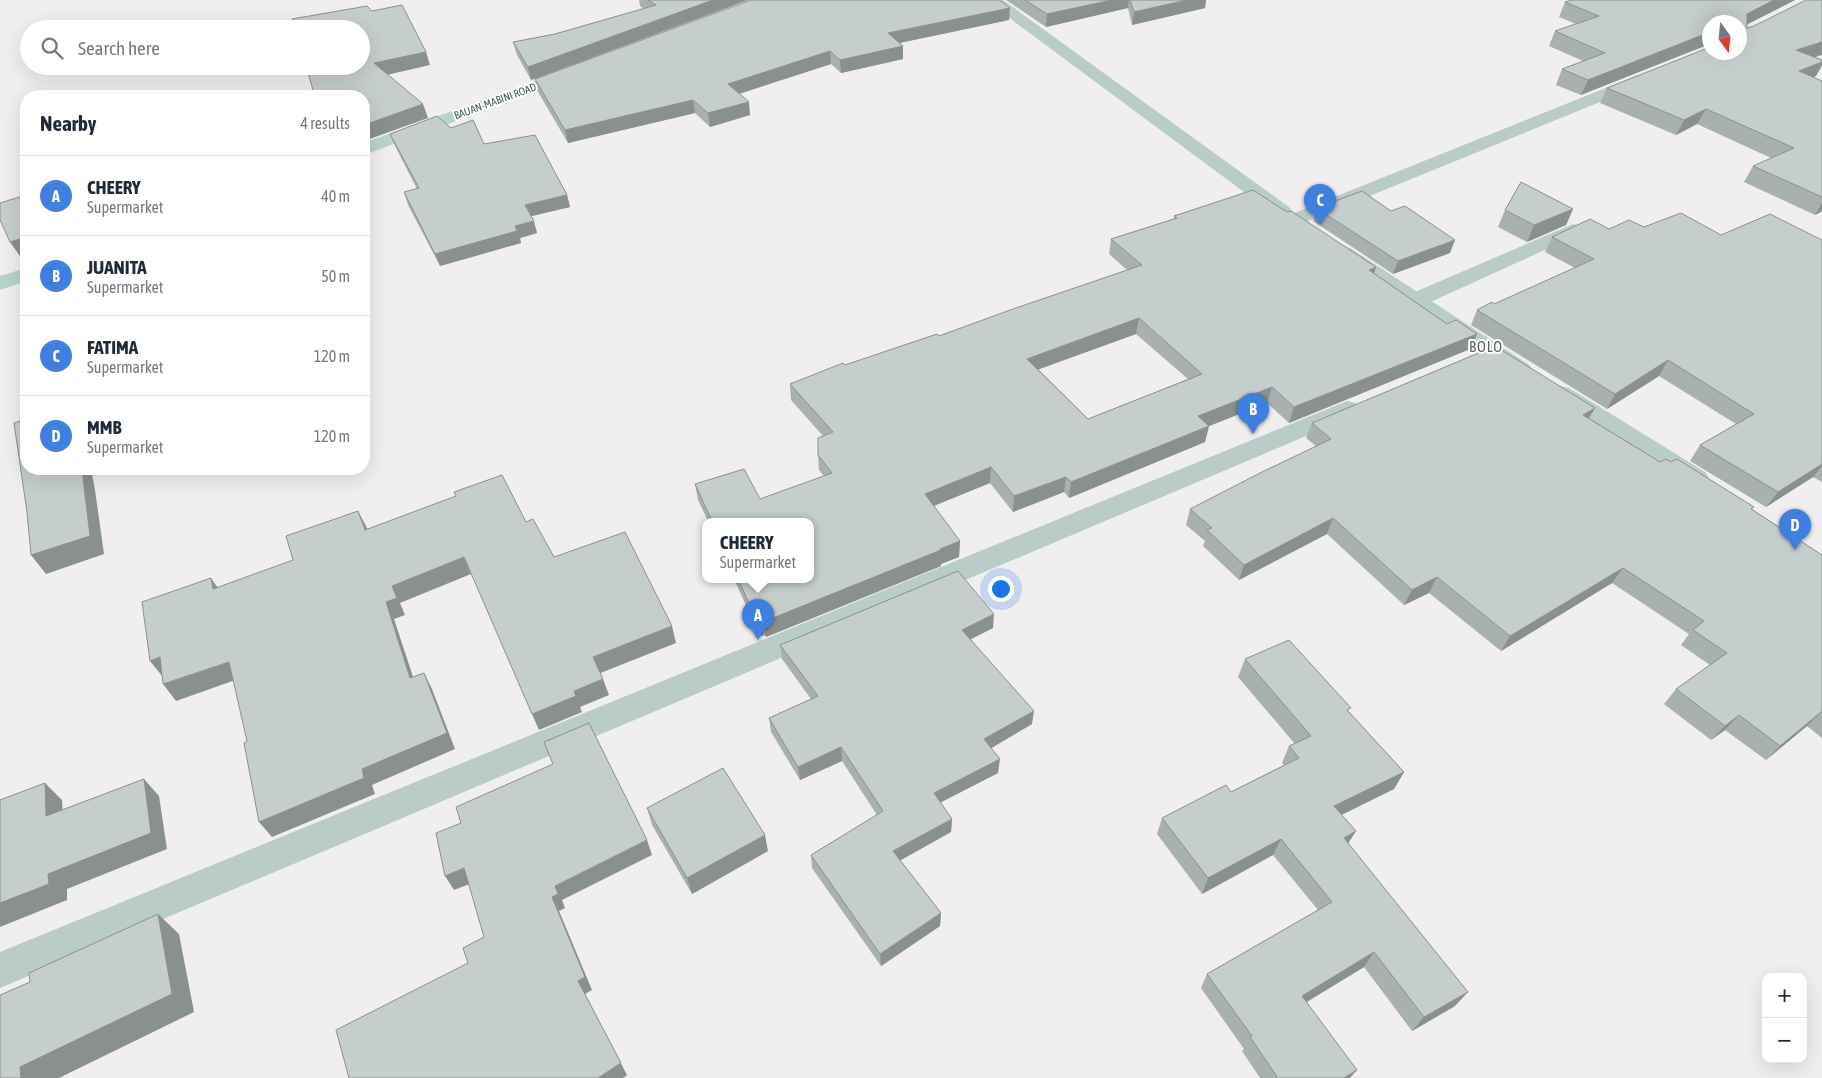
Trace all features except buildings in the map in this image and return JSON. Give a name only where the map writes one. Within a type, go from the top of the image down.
[{"type":"main road","name":"BAUAN-MABINI ROAD","points":[[370,147],[584,68]]},
{"type":"main road","points":[[0,283],[20,276]]},
{"type":"street","points":[[992,0],[1322,239],[1490,350],[1710,487]]},
{"type":"street","points":[[1294,220],[1657,72]]},
{"type":"street","points":[[1416,300],[1573,230]]},
{"type":"street","points":[[1462,361],[1490,350]]},
{"type":"street","points":[[0,970],[1370,400]]},
{"type":"place","name":"FATIMA","points":[[1320,225]]},
{"type":"place","name":"JUANITA","points":[[1253,434]]},
{"type":"place","name":"MMB","points":[[1795,550]]},
{"type":"place","name":"CHEERY","points":[[758,640]]},
{"type":"district","name":"BOLO","points":[[1486,346]]}]
